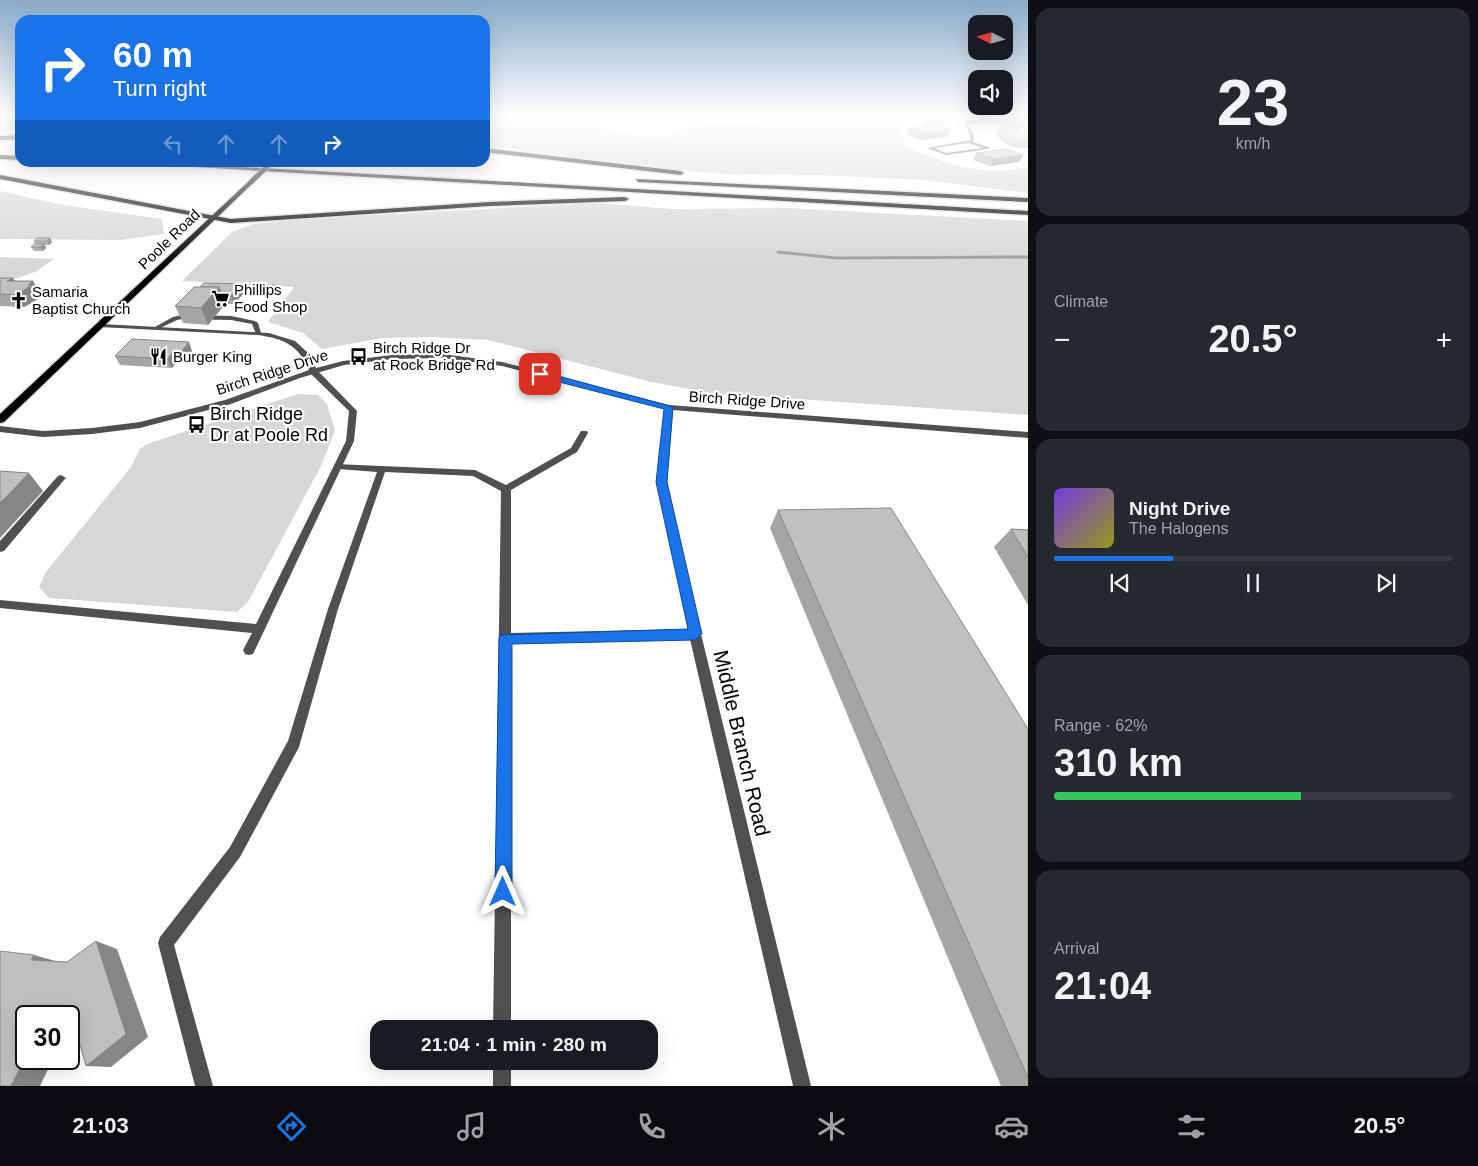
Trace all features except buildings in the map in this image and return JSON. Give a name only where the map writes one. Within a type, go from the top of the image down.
[{"type":"highway","points":[[620,166],[692,174]]},
{"type":"highway","points":[[201,167],[1028,213]]},
{"type":"highway","points":[[702,175],[887,192]]},
{"type":"highway","points":[[0,177],[231,221],[436,207],[592,200],[822,201]]},
{"type":"highway","points":[[629,180],[1028,200]]},
{"type":"main road","name":"Poole Road","points":[[0,420],[267,167]]},
{"type":"street","points":[[156,328],[182,317],[231,318],[255,323],[258,333]]},
{"type":"street","points":[[101,326],[258,333],[281,336],[302,348],[314,372],[353,411],[350,441],[249,650]]},
{"type":"street","name":"Birch Ridge Drive","points":[[0,430],[43,434],[92,431],[140,425],[228,402],[343,363],[392,356],[443,356],[502,364],[668,407],[1028,435]]},
{"type":"street","name":"Middle Branch Road","points":[[668,407],[662,482],[695,634],[802,1086]]},
{"type":"street","points":[[506,489],[574,450],[584,433]]},
{"type":"street","points":[[338,466],[475,472],[506,489]]},
{"type":"street","points":[[204,1086],[166,943],[235,852],[294,743],[333,609],[382,469]]},
{"type":"street","points":[[0,548],[62,478]]},
{"type":"street","points":[[502,1020],[506,489]]},
{"type":"street","points":[[0,604],[260,629]]},
{"type":"street","points":[[506,638],[695,634]]},
{"type":"street","points":[[502,1070],[502,1086]]},
{"type":"shaded area","points":[[637,166],[959,166],[997,171],[1028,167],[1028,193],[925,180],[818,175],[728,174]]},
{"type":"shaded area","points":[[0,191],[58,204],[162,219],[164,234],[120,240],[0,239]]},
{"type":"shaded area","points":[[596,203],[672,209],[789,208],[1028,221],[1028,415],[712,393],[651,382],[489,340],[431,337],[382,338],[322,349],[303,333],[268,322],[294,287],[182,281],[232,232],[253,224],[300,219]]},
{"type":"shaded area","points":[[0,257],[54,259],[35,272],[0,284]]},
{"type":"shaded area","points":[[298,394],[318,395],[327,404],[335,431],[320,468],[248,602],[237,612],[49,598],[39,587],[46,572],[131,467],[140,449],[147,444]]},
{"type":"waterway","points":[[778,252],[836,258],[1028,257]]},
{"type":"place","name":"Phillips Food Shop","points":[[220,298]]},
{"type":"place","name":"Samaria Baptist Church","points":[[18,300]]},
{"type":"place","name":"Burger King","points":[[159,356]]},
{"type":"place","name":"Birch Ridge Dr at Rock Bridge Rd","points":[[359,356]]},
{"type":"place","name":"Birch Ridge Dr at Poole Rd","points":[[196,424]]},
{"type":"route","points":[[503,892],[506,638],[695,634],[662,482],[668,407],[540,374]]}]
